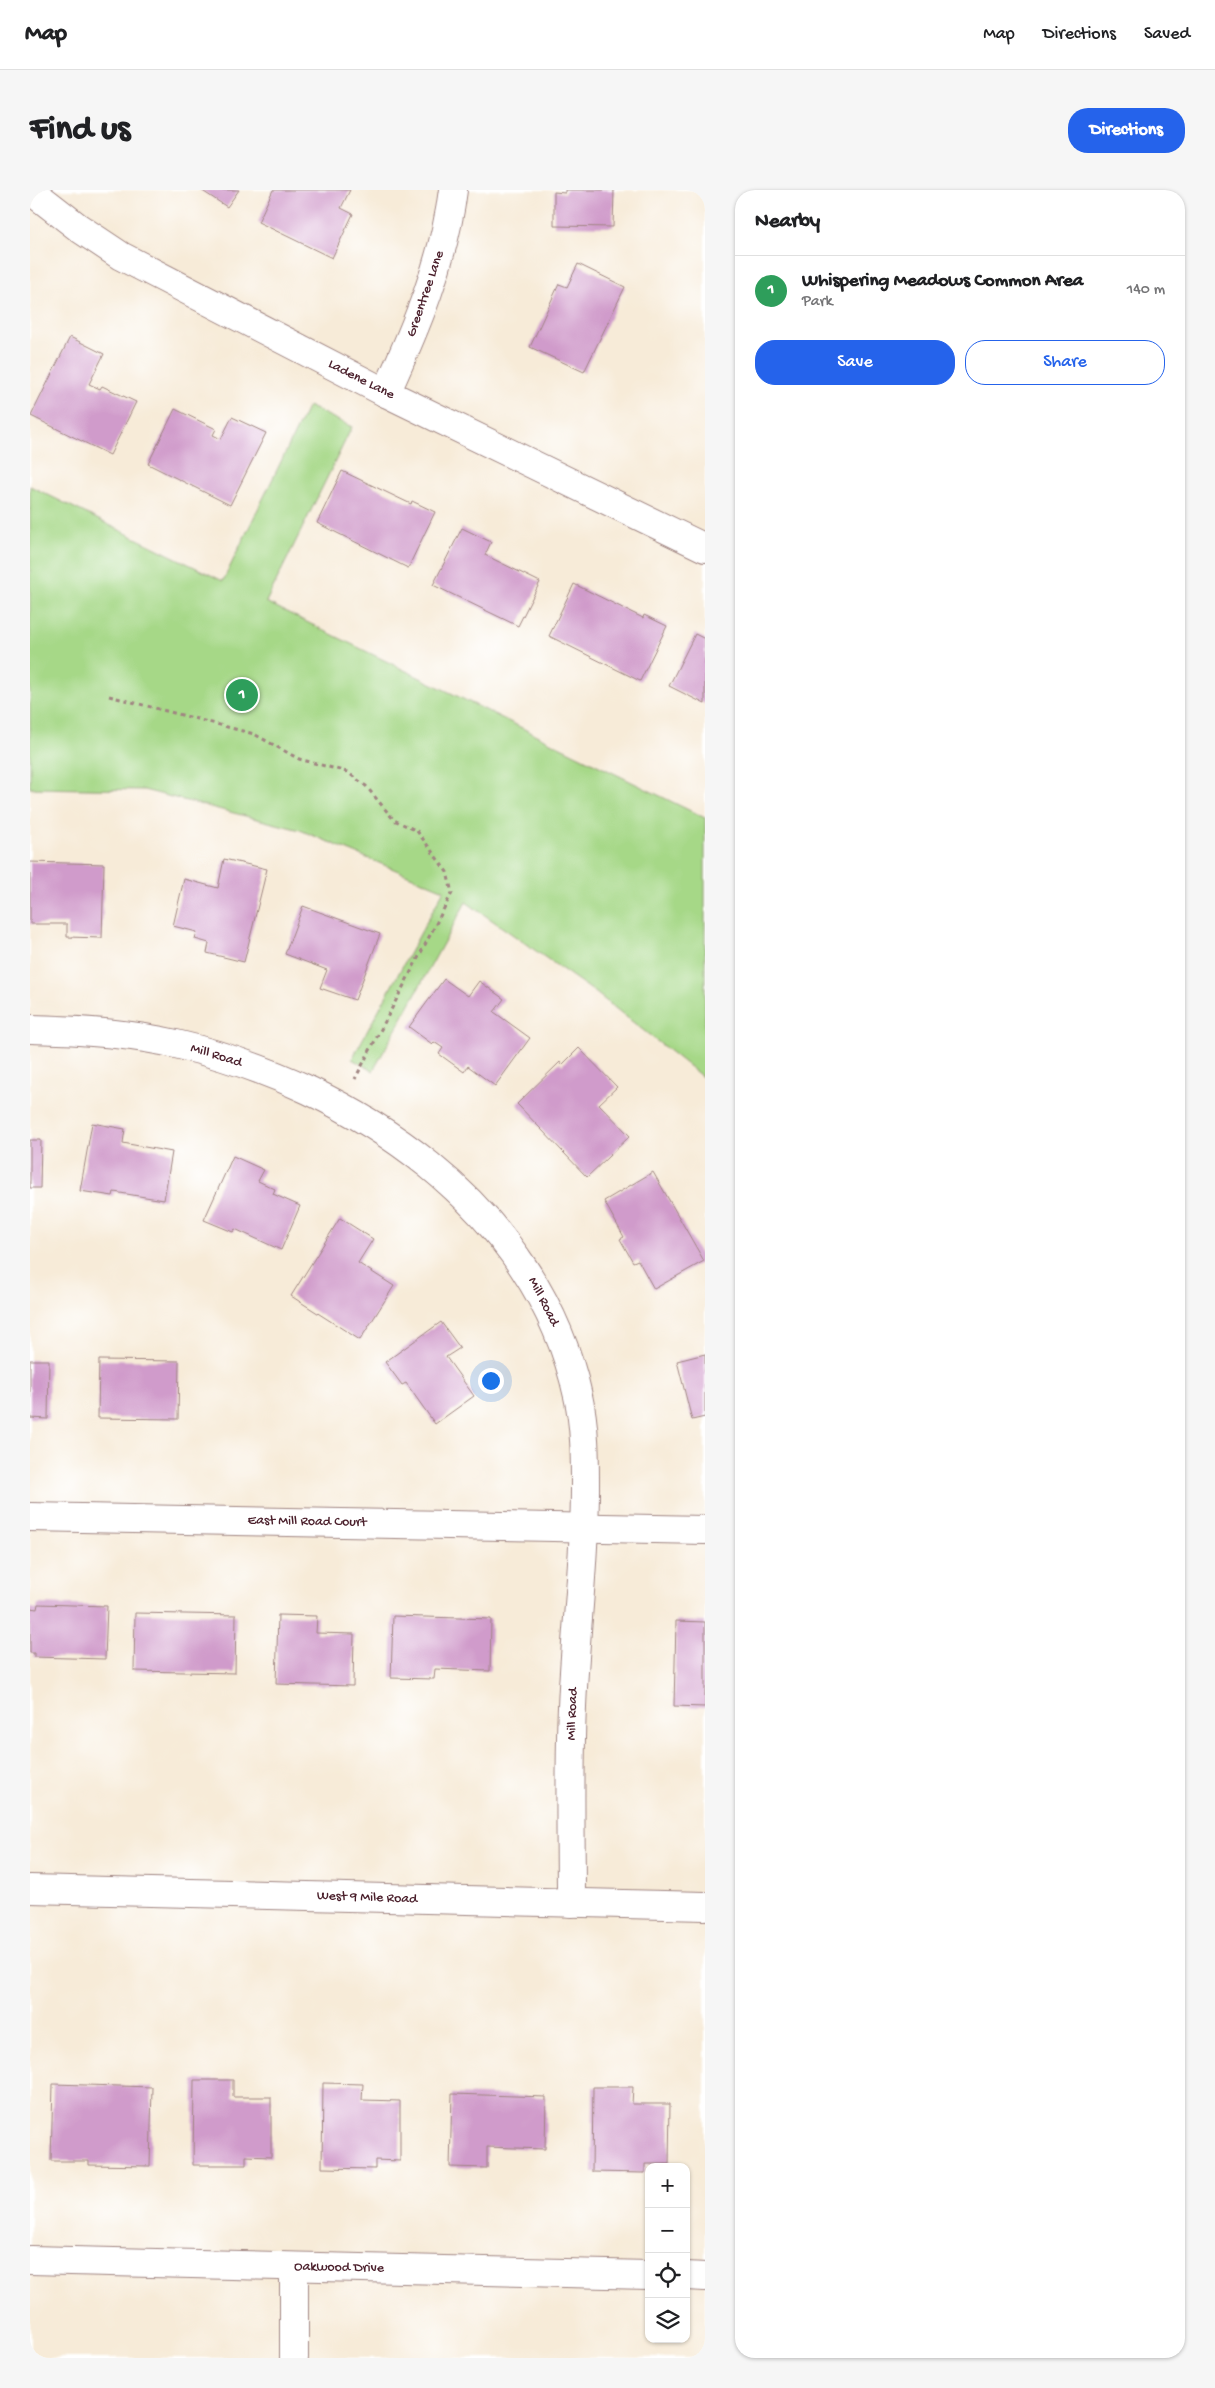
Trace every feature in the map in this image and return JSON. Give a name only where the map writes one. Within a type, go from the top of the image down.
[{"type":"street","name":"Ladene Lane","points":[[30,190],[79,228],[121,256],[386,393],[705,548]]},
{"type":"street","name":"Greentree Lane","points":[[386,393],[414,332],[434,280],[450,215],[453,190]]},
{"type":"street","name":"Mill Road","points":[[30,1029],[118,1035],[176,1044],[251,1067],[340,1106],[429,1165],[496,1228],[530,1274],[560,1336],[578,1397],[583,1430],[585,1526],[572,1708],[571,1903]]},
{"type":"street","name":"East Mill Road Court","points":[[30,1517],[585,1526],[705,1530]]},
{"type":"street","name":"West 9 Mile Road","points":[[30,1888],[705,1906]]},
{"type":"street","name":"Oakwood Drive","points":[[30,2260],[645,2275]]},
{"type":"street","points":[[294,2267],[294,2358]]},
{"type":"street","points":[[690,2276],[705,2276]]},
{"type":"path","points":[[109,696],[254,734],[299,759],[347,772],[366,786],[394,820],[417,831],[447,872],[452,893],[340,1106]]},
{"type":"green space","points":[[308,406],[352,427],[266,602],[705,818],[705,1079],[596,993],[466,902],[373,1071],[352,1059],[444,890],[300,830],[144,790],[30,788],[30,486],[223,581]]},
{"type":"building","points":[[201,190],[239,190],[227,207]]},
{"type":"building","points":[[273,190],[350,190],[341,208],[353,214],[332,258],[258,222]]},
{"type":"building","points":[[565,190],[614,190],[613,227],[554,226],[554,192],[565,193]]},
{"type":"building","points":[[578,264],[625,287],[584,372],[530,347],[559,284],[567,287]]},
{"type":"building","points":[[70,337],[104,354],[89,384],[100,389],[102,386],[136,402],[110,455],[31,416]]},
{"type":"building","points":[[175,409],[216,429],[213,435],[221,439],[232,417],[266,433],[230,505],[148,464]]},
{"type":"building","points":[[342,471],[411,504],[412,501],[435,512],[408,568],[317,523]]},
{"type":"building","points":[[462,528],[491,542],[485,555],[540,582],[518,626],[433,585]]},
{"type":"building","points":[[574,584],[643,618],[644,615],[667,626],[640,681],[549,636]]},
{"type":"building","points":[[695,634],[705,639],[705,704],[669,686]]},
{"type":"building","points":[[224,859],[267,869],[244,962],[207,953],[209,943],[195,939],[197,932],[173,926],[184,879],[218,888]]},
{"type":"building","points":[[30,862],[104,864],[102,938],[67,937],[67,924],[30,924]]},
{"type":"building","points":[[303,906],[380,934],[355,1000],[320,988],[327,970],[285,954]]},
{"type":"building","points":[[444,979],[468,996],[479,981],[504,999],[494,1012],[530,1038],[495,1086],[468,1066],[464,1072],[439,1054],[443,1048],[434,1042],[432,1044],[409,1027]]},
{"type":"building","points":[[579,1048],[617,1087],[599,1104],[630,1136],[587,1177],[517,1104],[560,1062],[562,1065]]},
{"type":"building","points":[[92,1123],[125,1129],[123,1143],[172,1152],[164,1200],[114,1192],[113,1196],[80,1191]]},
{"type":"building","points":[[30,1140],[41,1140],[40,1188],[30,1188]]},
{"type":"building","points":[[233,1156],[264,1170],[258,1181],[275,1189],[273,1194],[300,1206],[281,1250],[235,1229],[233,1232],[204,1220]]},
{"type":"building","points":[[653,1172],[704,1261],[654,1289],[638,1260],[633,1262],[620,1239],[624,1237],[604,1201]]},
{"type":"building","points":[[340,1218],[373,1239],[358,1263],[394,1286],[360,1340],[291,1296]]},
{"type":"building","points":[[441,1322],[460,1348],[446,1357],[474,1396],[435,1424],[406,1383],[402,1385],[385,1362]]},
{"type":"building","points":[[705,1354],[705,1417],[692,1420],[677,1361]]},
{"type":"building","points":[[30,1360],[49,1360],[48,1419],[30,1418]]},
{"type":"building","points":[[99,1360],[179,1361],[178,1419],[98,1418]]},
{"type":"building","points":[[38,1604],[107,1606],[105,1659],[34,1657],[34,1653],[30,1653],[30,1608],[37,1609]]},
{"type":"building","points":[[135,1613],[236,1615],[235,1673],[134,1671]]},
{"type":"building","points":[[278,1615],[317,1616],[316,1633],[354,1634],[353,1686],[276,1684]]},
{"type":"building","points":[[393,1616],[491,1619],[490,1671],[435,1669],[434,1679],[391,1678]]},
{"type":"building","points":[[676,1621],[705,1622],[705,1707],[674,1706]]},
{"type":"building","points":[[194,2080],[233,2080],[233,2097],[271,2097],[271,2157],[246,2156],[246,2165],[193,2165]]},
{"type":"building","points":[[323,2083],[363,2084],[362,2100],[400,2101],[400,2161],[375,2160],[375,2169],[322,2168]]},
{"type":"building","points":[[53,2084],[152,2087],[150,2166],[89,2165],[89,2161],[51,2161]]},
{"type":"building","points":[[593,2087],[633,2087],[632,2104],[670,2104],[669,2163],[645,2163],[645,2173],[592,2172]]},
{"type":"building","points":[[452,2094],[546,2097],[545,2149],[487,2147],[487,2168],[450,2167]]},
{"type":"place","name":"Whispering Meadows Common Area","points":[[242,695]]}]
